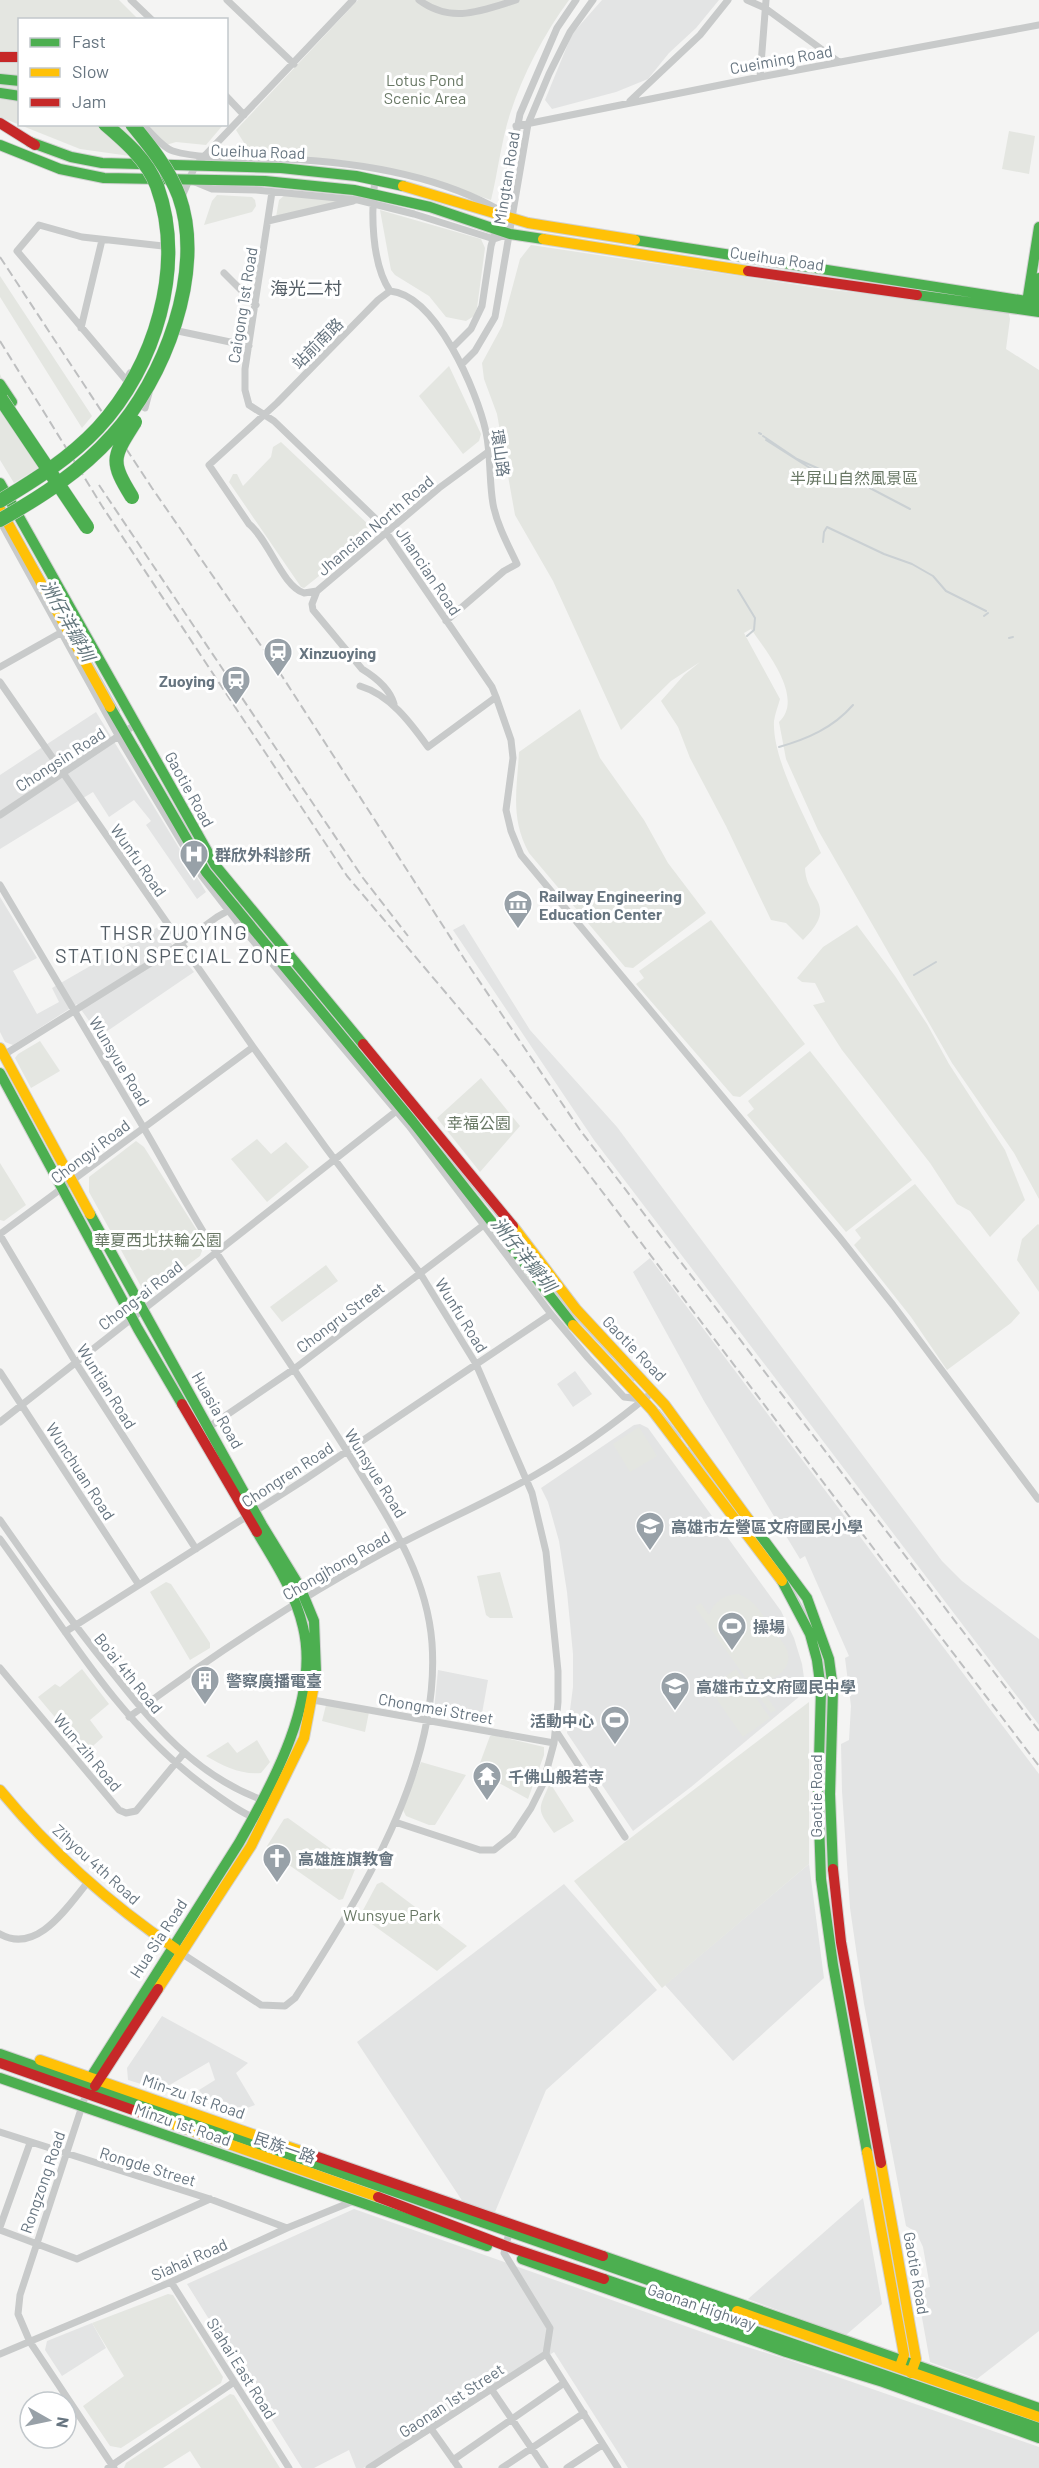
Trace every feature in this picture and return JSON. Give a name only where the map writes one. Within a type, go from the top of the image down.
[{"type":"main road","points":[[0,58],[18,57]]},
{"type":"main road","points":[[1,89],[18,82]]},
{"type":"main road","points":[[1,89],[18,88]]},
{"type":"main road","points":[[1,89],[18,95]]},
{"type":"main road","points":[[1,89],[18,101]]},
{"type":"main road","points":[[0,123],[35,145]]},
{"type":"main road","points":[[107,126],[129,144],[145,162],[162,200],[169,237],[160,314]]},
{"type":"main road","points":[[3,517],[34,480],[71,454],[111,413],[145,357],[170,289],[175,228],[171,204],[150,158],[120,126]]},
{"type":"main road","points":[[134,126],[159,158],[182,216]]},
{"type":"main road","points":[[132,497],[118,474],[116,453],[135,421],[174,327],[182,289],[185,231],[179,183],[171,163],[145,126]]},
{"type":"main road","name":"Cueihua Road","points":[[0,131],[35,145],[102,163],[195,165],[376,175],[448,198],[502,225]]},
{"type":"main road","name":"Cueihua Road","points":[[0,145],[42,163],[104,178],[154,183],[170,180],[188,184],[213,178],[265,180],[330,187],[373,198],[430,207],[502,225],[597,235],[1033,306]]},
{"type":"main road","points":[[3,517],[63,472],[95,444],[121,416],[138,391],[153,362],[165,329],[173,291],[182,216],[170,180],[160,166]]},
{"type":"main road","points":[[1033,306],[1039,227]]},
{"type":"main road","points":[[1033,306],[1039,278]]},
{"type":"main road","points":[[3,517],[83,464],[107,442],[140,400],[163,358]]},
{"type":"main road","points":[[0,384],[90,525],[0,398]]},
{"type":"main road","points":[[1,492],[34,480]]},
{"type":"main road","name":"Gaotie Road","points":[[1,492],[3,517],[126,731],[204,848],[236,906],[403,1107],[566,1317],[649,1396],[780,1578],[796,1604],[810,1634],[821,1689],[818,1795],[833,1965],[893,2267],[916,2359],[904,2373]]},
{"type":"main road","name":"Huasia Road","points":[[1,1054],[137,1315],[314,1621],[317,1647],[313,1700],[304,1738],[267,1802]]},
{"type":"main road","name":"Huasia Road","points":[[0,1073],[68,1185]]},
{"type":"main road","name":"Huasia Road","points":[[137,1315],[209,1427],[251,1514]]},
{"type":"main road","name":"Huasia Road","points":[[267,1802],[292,1734],[302,1695],[306,1643],[301,1599]]},
{"type":"main road","name":"Zihyou 4th Road","points":[[0,1790],[14,1808],[88,1882],[176,1950]]},
{"type":"main road","name":"Hua Sia Road","points":[[89,2088],[176,1950],[251,1846],[258,1819],[267,1802]]},
{"type":"main road","points":[[0,2046],[89,2088]]},
{"type":"main road","points":[[0,2054],[89,2088]]},
{"type":"main road","name":"Minzu 1st Road","points":[[0,2063],[89,2088],[220,2155],[356,2200]]},
{"type":"main road","name":"Minzu 1st Road","points":[[0,2078],[89,2088]]},
{"type":"main road","name":"民族一路","points":[[89,2088],[375,2186]]},
{"type":"main road","name":"Gaonan Highway","points":[[375,2186],[508,2239],[791,2337],[1039,2417]]},
{"type":"main road","name":"Gaonan Highway","points":[[375,2186],[508,2239],[791,2337],[904,2373],[1039,2409]]},
{"type":"main road","name":"Gaonan Highway","points":[[356,2200],[508,2239]]},
{"type":"main road","name":"Gaonan Highway","points":[[904,2373],[1039,2428]]},
{"type":"main road","name":"Gaonan Highway","points":[[904,2373],[1039,2438]]},
{"type":"street","points":[[131,0],[150,18]]},
{"type":"street","points":[[227,0],[294,64]]},
{"type":"street","points":[[182,216],[183,194],[195,165],[353,0]]},
{"type":"street","points":[[419,0],[431,9],[452,14],[466,14],[516,0]]},
{"type":"street","name":"Mingtan Road","points":[[462,364],[475,351],[492,323],[502,225],[516,126],[557,28],[576,0]]},
{"type":"street","name":"Mingtan Road","points":[[453,347],[471,329],[479,315],[528,124],[570,32],[593,0]]},
{"type":"street","points":[[628,102],[700,35],[729,0]]},
{"type":"street","points":[[747,0],[765,4],[839,62]]},
{"type":"street","points":[[760,76],[765,4]]},
{"type":"street","name":"Cueiming Road","points":[[516,126],[760,76],[1039,25]]},
{"type":"street","points":[[0,58],[18,63]]},
{"type":"street","points":[[228,98],[244,115]]},
{"type":"street","points":[[145,126],[171,151]]},
{"type":"street","points":[[163,246],[82,237],[39,225],[17,251],[126,380],[149,331],[163,268],[163,246],[159,217],[152,192],[160,166],[159,154],[171,151]]},
{"type":"street","name":"Cueihua Road","points":[[171,151],[206,156],[304,159],[376,175]]},
{"type":"street","points":[[376,175],[373,198],[382,278],[390,291]]},
{"type":"street","points":[[154,183],[162,205],[164,219]]},
{"type":"street","points":[[145,408],[150,387],[178,332],[189,274],[188,184]]},
{"type":"street","name":"Cueihua Road","points":[[188,184],[212,189],[358,200],[373,198]]},
{"type":"street","name":"Caigong 1st Road","points":[[263,415],[249,405],[245,390],[249,346],[272,192]]},
{"type":"street","points":[[268,220],[358,200]]},
{"type":"street","points":[[81,328],[102,240]]},
{"type":"street","points":[[224,273],[256,305]]},
{"type":"street","name":"環山路","points":[[390,291],[401,292],[415,301],[453,347],[462,364],[486,432],[494,508],[517,564],[504,571],[446,621]]},
{"type":"street","name":"站前南路","points":[[263,415],[382,296],[390,291]]},
{"type":"street","points":[[178,332],[249,346]]},
{"type":"street","name":"Jhancian Road","points":[[263,415],[274,421],[387,532],[492,687],[512,743],[513,758],[506,810],[511,831],[521,855],[844,1242],[1038,1499]]},
{"type":"street","name":"Jhancian North Road","points":[[263,415],[209,465],[249,524],[258,531],[293,586],[304,593],[317,591]]},
{"type":"street","name":"Jhancian North Road","points":[[393,704],[392,695],[362,669],[313,610],[312,604],[317,591],[439,488],[488,452]]},
{"type":"street","name":"Gaotie Road","points":[[3,517],[62,632],[126,731],[189,858],[236,906],[403,1107],[551,1314],[588,1358],[624,1397],[649,1396]]},
{"type":"street","points":[[0,667],[62,632]]},
{"type":"street","name":"Wunfu Road","points":[[0,682],[253,1047],[420,1273],[476,1364],[536,1506],[552,1599],[558,1671],[556,1731],[543,1784],[531,1808],[513,1835],[494,1850],[480,1850],[395,1822]]},
{"type":"street","name":"Jhancian North Road","points":[[360,686],[375,692],[393,704],[428,747],[496,697]]},
{"type":"street","name":"Chongsin Road","points":[[0,815],[126,731]]},
{"type":"street","name":"Wunsyue Road","points":[[0,885],[217,1254],[347,1451],[402,1543],[423,1590],[430,1625],[433,1663],[426,1720],[417,1758],[395,1822],[350,1912],[295,1998],[285,2006],[261,2005],[176,1950]]},
{"type":"street","points":[[1,1054],[74,1011],[236,906]]},
{"type":"street","name":"Chongyi Road","points":[[0,1234],[253,1047]]},
{"type":"street","name":"Chong-ai Road","points":[[0,1422],[403,1107]]},
{"type":"street","name":"Chongru Street","points":[[209,1427],[294,1369],[485,1224]]},
{"type":"street","name":"Wuntian Road","points":[[0,1234],[76,1363],[196,1549]]},
{"type":"street","name":"Chongren Road","points":[[65,1632],[251,1514],[551,1314]]},
{"type":"street","name":"Wunchuan Road","points":[[0,1372],[139,1585]]},
{"type":"street","name":"Chongjhong Road","points":[[129,1717],[301,1599],[402,1543],[526,1480],[649,1396]]},
{"type":"street","name":"Bo'ai 4th Road","points":[[0,1520],[75,1626],[153,1725],[219,1780],[238,1791],[267,1802]]},
{"type":"street","name":"Bo'ai 4th Road","points":[[0,1539],[65,1632],[129,1717],[175,1764],[220,1797],[258,1819]]},
{"type":"street","name":"Wun-zih Road","points":[[0,1668],[119,1810],[126,1813],[136,1811],[184,1753]]},
{"type":"street","name":"Chongmei Street","points":[[313,1700],[554,1743]]},
{"type":"street","points":[[556,1731],[625,1837]]},
{"type":"street","points":[[0,1934],[14,1940],[35,1937],[88,1882]]},
{"type":"street","name":"Rongzong Road","points":[[0,2228],[37,2244],[89,2088]]},
{"type":"street","name":"Rongde Street","points":[[0,2132],[210,2199],[287,2228]]},
{"type":"street","points":[[0,2228],[30,2143]]},
{"type":"street","name":"Siahai Road","points":[[0,2354],[171,2282],[287,2228],[356,2200],[375,2186]]},
{"type":"street","points":[[210,2199],[77,2259],[37,2244],[18,2306],[18,2314],[30,2342],[111,2467],[234,2382]]},
{"type":"street","points":[[508,2239],[550,2328],[546,2354],[618,2468]]},
{"type":"street","name":"Siahai East Road","points":[[171,2282],[289,2468]]},
{"type":"street","name":"Gaonan 1st Street","points":[[369,2468],[432,2430],[546,2354]]},
{"type":"street","points":[[453,2460],[564,2383]]},
{"type":"street","points":[[492,2390],[545,2468]]},
{"type":"street","points":[[502,2468],[584,2413]]},
{"type":"street","points":[[432,2430],[459,2468]]},
{"type":"street","points":[[567,2468],[602,2445]]},
{"type":"shaded area","points":[[602,0],[719,0],[648,79],[616,92],[552,109],[545,100],[572,34]]},
{"type":"shaded area","points":[[96,712],[206,892],[197,899],[146,825],[151,821],[134,800],[109,817],[93,792],[0,849],[0,775]]},
{"type":"shaded area","points":[[0,897],[37,958],[13,971],[37,1014],[59,1002],[52,988],[158,927],[194,972],[100,1036],[77,1004],[13,1045],[5,1042],[0,1032]]},
{"type":"shaded area","points":[[464,924],[530,1030],[617,1127],[942,1561],[962,1581],[1039,1639],[1039,1725],[594,1140],[453,930]]},
{"type":"shaded area","points":[[650,1258],[1039,1774],[1039,2331],[977,2379],[930,2362],[917,2290],[930,2287],[923,2247],[916,2232],[906,2226],[864,2004],[850,1908],[842,1791],[841,1744],[849,1740],[851,1706],[845,1658],[849,1656],[805,1556],[800,1559],[704,1401],[633,1272]]},
{"type":"shaded area","points":[[575,1371],[592,1394],[573,1407],[557,1384]]},
{"type":"shaded area","points":[[640,1424],[648,1428],[781,1611],[794,1638],[802,1664],[806,1691],[691,1787],[633,1831],[567,1733],[573,1687],[573,1654],[567,1592],[559,1541],[548,1502],[541,1488],[634,1425]]},
{"type":"shaded area","points":[[438,1670],[488,1680],[481,1719],[477,1723],[438,1715],[434,1710]]},
{"type":"shaded area","points":[[809,1864],[824,1978],[733,2061],[665,1985]]},
{"type":"shaded area","points":[[564,1884],[657,1990],[546,2090],[495,2212],[463,2202],[357,2042]]},
{"type":"shaded area","points":[[162,2016],[248,2063],[236,2073],[255,2105],[239,2111],[206,2099],[199,2090],[215,2080],[209,2062],[161,2090],[128,2080],[127,2068]]},
{"type":"shaded area","points":[[863,2198],[882,2304],[846,2335],[748,2299]]},
{"type":"shaded area","points":[[354,2209],[722,2339],[1039,2447],[1039,2468],[628,2468],[554,2352],[430,2433],[363,2468],[356,2468],[349,2450],[314,2468],[302,2468],[187,2284]]},
{"type":"shaded area","points":[[92,2323],[106,2348],[62,2376],[45,2350],[47,2341]]},
{"type":"green space","points":[[0,0],[119,0],[137,18],[18,18],[18,124],[0,117]]},
{"type":"green space","name":"Lotus Pond Scenic Area","points":[[358,0],[569,0],[535,55],[515,99],[504,135],[491,200],[429,179],[340,160],[251,154],[236,130]]},
{"type":"green space","points":[[22,126],[222,126],[206,145],[176,142],[130,156],[80,149]]},
{"type":"green space","points":[[1009,131],[1035,136],[1029,174],[1002,169]]},
{"type":"green space","points":[[217,195],[252,197],[256,206],[252,212],[204,225],[212,201]]},
{"type":"green space","points":[[285,195],[341,201],[276,217],[279,200]]},
{"type":"green space","points":[[380,210],[481,239],[485,248],[474,316],[466,321],[446,317],[429,296],[395,275],[391,270]]},
{"type":"green space","name":"半屏山自然風景區","points":[[531,245],[832,290],[1008,309],[1010,319],[1006,349],[1039,370],[1039,1199],[1014,1153],[952,1063],[818,830],[786,759],[779,722],[786,712],[788,700],[786,688],[773,662],[751,629],[744,633],[780,699],[774,721],[778,753],[791,788],[821,853],[805,868],[810,888],[820,910],[814,928],[803,940],[786,923],[771,920],[690,758],[678,727],[661,701],[684,675],[700,662],[671,681],[621,730],[553,581],[515,515],[497,414],[484,379],[482,363],[502,326],[520,259]]},
{"type":"green space","points":[[0,276],[92,416],[82,428],[0,297]]},
{"type":"green space","points":[[449,366],[481,434],[479,441],[463,454],[419,396]]},
{"type":"green space","points":[[0,374],[40,467],[14,483],[0,460]]},
{"type":"green space","points":[[281,442],[369,525],[368,537],[304,588],[301,587],[229,482],[233,474],[237,474],[243,486],[271,457],[273,447]]},
{"type":"green space","points":[[580,709],[600,758],[644,820],[668,863],[706,913],[633,968],[625,967],[529,853],[519,828],[516,791],[519,752]]},
{"type":"green space","points":[[711,920],[805,1044],[740,1097],[733,1096],[636,984],[644,978],[639,971]]},
{"type":"green space","points":[[857,925],[927,1024],[949,1064],[1005,1150],[1025,1200],[990,1237],[970,1211],[957,1204],[930,1163],[842,1050],[813,1005],[825,1002],[815,983],[802,982],[797,978],[823,947]]},
{"type":"green space","points":[[40,1041],[60,1071],[31,1088],[15,1058]]},
{"type":"green space","points":[[810,1051],[912,1180],[846,1232],[747,1115],[754,1109],[748,1101]]},
{"type":"green space","name":"幸福公園","points":[[481,1078],[520,1126],[480,1172],[437,1118]]},
{"type":"green space","points":[[257,1139],[271,1154],[286,1142],[309,1167],[267,1202],[231,1159]]},
{"type":"green space","name":"華夏西北扶輪公園","points":[[136,1141],[144,1147],[205,1243],[200,1256],[152,1292],[143,1290],[89,1192],[89,1177]]},
{"type":"green space","points":[[0,1163],[26,1205],[4,1221],[0,1220]]},
{"type":"green space","points":[[915,1184],[1020,1313],[1011,1323],[947,1370],[911,1317],[854,1245],[861,1238],[855,1230]]},
{"type":"green space","points":[[1038,1224],[1039,1292],[1017,1260],[1022,1239]]},
{"type":"green space","points":[[326,1265],[338,1281],[282,1322],[270,1307]]},
{"type":"green space","points":[[639,1427],[657,1456],[630,1472],[613,1444]]},
{"type":"green space","points":[[500,1572],[513,1618],[490,1618],[486,1615],[477,1576]]},
{"type":"green space","points":[[166,1582],[171,1584],[210,1643],[210,1648],[190,1660],[150,1592]]},
{"type":"green space","points":[[738,1594],[757,1607],[783,1643],[788,1654],[786,1666],[782,1672],[771,1679],[757,1683],[776,1710],[771,1713],[695,1607],[701,1603],[709,1615],[720,1600]]},
{"type":"green space","points":[[82,1669],[109,1704],[90,1720],[103,1737],[85,1753],[38,1697],[55,1684],[60,1687]]},
{"type":"green space","points":[[736,1669],[770,1718],[743,1737],[709,1688]]},
{"type":"green space","points":[[809,1702],[809,1864],[662,1988],[574,1881]]},
{"type":"green space","points":[[326,1705],[369,1712],[365,1732],[322,1721]]},
{"type":"green space","points":[[490,1736],[544,1747],[544,1755],[528,1799],[477,1771]]},
{"type":"green space","points":[[257,1740],[270,1762],[261,1773],[246,1773],[232,1769],[206,1756],[228,1742],[237,1753]]},
{"type":"green space","points":[[421,1762],[466,1775],[435,1825],[406,1816],[403,1810]]},
{"type":"green space","points":[[550,1783],[574,1821],[554,1833],[544,1819],[541,1809]]},
{"type":"green space","name":"Wunsyue Park","points":[[288,1818],[356,1867],[343,1899],[339,1900],[269,1851],[267,1846],[284,1819]]},
{"type":"green space","name":"Wunsyue Park","points":[[382,1882],[467,1946],[437,1971],[362,1917],[362,1912],[377,1884]]},
{"type":"green space","points":[[168,2294],[173,2295],[223,2377],[221,2383],[121,2448],[110,2446],[83,2406],[124,2376],[92,2323]]},
{"type":"green space","points":[[230,2394],[234,2395],[280,2468],[201,2468],[190,2451],[163,2468],[124,2468],[126,2463]]},
{"type":"waterway","points":[[763,436],[797,459],[826,472]]},
{"type":"waterway","points":[[766,440],[832,479],[868,487],[910,509]]},
{"type":"waterway","points":[[823,542],[827,527],[884,554],[912,564],[933,576],[946,591],[986,611]]},
{"type":"waterway","name":"洲仔洋瓣圳","points":[[35,562],[119,711]]},
{"type":"waterway","points":[[738,590],[755,618],[754,630],[747,636]]},
{"type":"waterway","points":[[984,616],[988,613]]},
{"type":"waterway","points":[[1009,638],[1013,637]]},
{"type":"waterway","points":[[779,747],[819,732],[853,705]]},
{"type":"waterway","name":"洲仔洋瓣圳","points":[[138,745],[157,779]]},
{"type":"waterway","points":[[914,975],[936,962]]},
{"type":"waterway","name":"洲仔洋瓣圳","points":[[427,1131],[500,1219],[571,1312],[634,1380]]},
{"type":"waterway","name":"洲仔洋瓣圳","points":[[659,1410],[680,1437]]},
{"type":"waterway","name":"洲仔洋瓣圳","points":[[688,1448],[736,1512]]},
{"type":"waterway","name":"洲仔洋瓣圳","points":[[790,1584],[814,1629]]},
{"type":"waterway","name":"洲仔洋瓣圳","points":[[821,1652],[828,1693]]},
{"type":"railway","points":[[0,257],[152,488],[282,676],[465,960],[580,1130],[1039,1731]]},
{"type":"railway","points":[[0,341],[102,506],[347,876],[496,1052],[1039,1766]]},
{"type":"railway","points":[[99,485],[363,878],[408,936]]},
{"type":"traffic: fast","points":[[0,79],[18,81]]},
{"type":"traffic: fast","points":[[0,93],[18,96]]},
{"type":"traffic: fast","points":[[0,501],[64,459],[98,428],[118,403],[135,376],[160,314],[166,282],[168,249],[165,217],[157,186],[142,160],[107,126]]},
{"type":"traffic: fast","points":[[0,520],[60,482],[87,461],[112,436],[131,413],[148,385],[175,323],[183,290],[187,257],[186,226],[179,196],[170,176],[134,126]]},
{"type":"traffic: fast","points":[[30,142],[71,157],[102,163],[281,168],[356,176],[403,186]]},
{"type":"traffic: fast","points":[[0,145],[60,169],[104,178],[265,181],[354,190],[430,207],[510,234],[543,239]]},
{"type":"traffic: fast","points":[[1026,309],[1039,227]]},
{"type":"traffic: fast","points":[[635,240],[1039,303]]},
{"type":"traffic: fast","points":[[1034,311],[1039,278]]},
{"type":"traffic: fast","points":[[917,295],[1039,312]]},
{"type":"traffic: fast","points":[[0,384],[12,402]]},
{"type":"traffic: fast","points":[[1,399],[87,527]]},
{"type":"traffic: fast","points":[[132,497],[120,475],[117,459],[118,451],[135,422]]},
{"type":"traffic: fast","points":[[0,483],[215,865],[363,1044]]},
{"type":"traffic: fast","points":[[110,707],[206,872],[413,1122],[573,1325]]},
{"type":"traffic: fast","points":[[0,1073],[138,1329],[182,1404]]},
{"type":"traffic: fast","points":[[90,1214],[262,1525],[300,1587],[314,1621],[316,1672],[314,1685]]},
{"type":"traffic: fast","points":[[749,1520],[807,1598],[829,1659],[833,1689],[830,1794],[833,1869]]},
{"type":"traffic: fast","points":[[86,2085],[239,1843],[279,1767],[299,1711],[305,1682],[307,1654],[303,1627],[290,1589],[257,1532]]},
{"type":"traffic: fast","points":[[782,1581],[810,1634],[817,1660],[821,1690],[818,1795],[821,1879],[833,1965],[867,2152]]},
{"type":"traffic: fast","points":[[0,2054],[737,2311]]},
{"type":"traffic: fast","points":[[0,2078],[487,2246]]},
{"type":"traffic: fast","points":[[603,2256],[1039,2408]]},
{"type":"traffic: fast","points":[[522,2259],[786,2352],[883,2382],[1039,2438]]},
{"type":"traffic: fast","points":[[604,2279],[1039,2428]]},
{"type":"traffic: slow","points":[[403,186],[528,223],[635,240]]},
{"type":"traffic: slow","points":[[543,239],[748,271]]},
{"type":"traffic: slow","points":[[0,509],[110,707]]},
{"type":"traffic: slow","points":[[0,1048],[90,1214]]},
{"type":"traffic: slow","points":[[513,1226],[576,1309],[665,1405],[749,1520]]},
{"type":"traffic: slow","points":[[573,1325],[652,1410],[782,1581]]},
{"type":"traffic: slow","points":[[158,1989],[251,1846],[304,1738],[314,1685]]},
{"type":"traffic: slow","points":[[0,1790],[19,1813],[82,1876],[176,1949]]},
{"type":"traffic: slow","points":[[40,2060],[315,2156]]},
{"type":"traffic: slow","points":[[167,2122],[378,2197]]},
{"type":"traffic: slow","points":[[867,2152],[904,2355],[900,2366]]},
{"type":"traffic: slow","points":[[881,2163],[916,2359],[911,2373]]},
{"type":"traffic: slow","points":[[737,2311],[1039,2417]]},
{"type":"traffic: jam","points":[[0,57],[18,57]]},
{"type":"traffic: jam","points":[[0,123],[35,145]]},
{"type":"traffic: jam","points":[[748,271],[917,295]]},
{"type":"traffic: jam","points":[[363,1044],[513,1226]]},
{"type":"traffic: jam","points":[[182,1404],[257,1532]]},
{"type":"traffic: jam","points":[[833,1869],[841,1942],[881,2163]]},
{"type":"traffic: jam","points":[[95,2086],[158,1989]]},
{"type":"traffic: jam","points":[[0,2063],[167,2122]]},
{"type":"traffic: jam","points":[[315,2156],[603,2256]]},
{"type":"traffic: jam","points":[[378,2197],[506,2246],[604,2279]]},
{"type":"place","name":"Xinzuoying","points":[[278,678]]},
{"type":"place","name":"Zuoying","points":[[236,706]]},
{"type":"place","name":"群欣外科診所","points":[[194,880]]},
{"type":"place","name":"Railway Engineering Education Center","points":[[518,930]]},
{"type":"place","name":"高雄市左營區文府國民小學","points":[[650,1552]]},
{"type":"place","name":"操場","points":[[732,1652]]},
{"type":"place","name":"警察廣播電臺","points":[[205,1706]]},
{"type":"place","name":"高雄市立文府國民中學","points":[[675,1712]]},
{"type":"place","name":"活動中心","points":[[615,1746]]},
{"type":"place","name":"千佛山般若寺","points":[[487,1802]]},
{"type":"place","name":"高雄旌旗教會","points":[[277,1884]]},
{"type":"district","name":"海光二村","points":[[306,288]]},
{"type":"district","name":"THSR ZUOYING STATION SPECIAL ZONE","points":[[174,944]]}]
